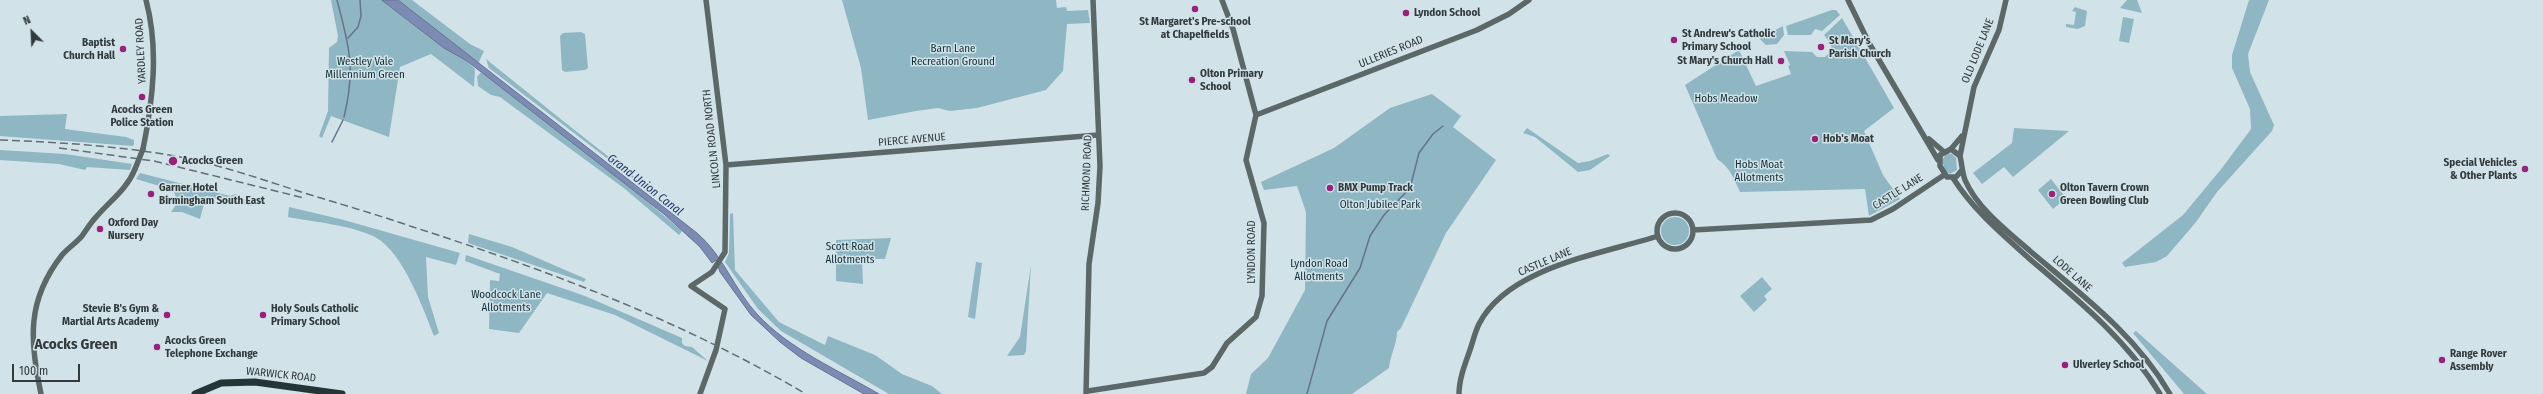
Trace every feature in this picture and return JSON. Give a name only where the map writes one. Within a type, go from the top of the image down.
[{"type":"highway","name":"WARWICK ROAD","points":[[195,394],[221,383],[255,382],[342,394]]},
{"type":"street","name":"YARDLEY ROAD","points":[[41,394],[32,345],[32,327],[37,303],[58,261],[95,218],[121,192],[135,169],[142,149],[151,110],[154,76],[146,0]]},
{"type":"street","name":"LINCOLN ROAD NORTH","points":[[700,394],[716,350],[725,308],[691,286],[712,272],[724,255],[726,165],[706,0]]},
{"type":"street","name":"RICHMOND ROAD","points":[[1087,392],[1085,385],[1089,264],[1099,199],[1093,0]]},
{"type":"street","points":[[1222,0],[1234,30],[1256,115]]},
{"type":"street","name":"ULLERIES ROAD","points":[[1256,115],[1477,30],[1509,14],[1529,0]]},
{"type":"street","points":[[1848,0],[1886,74],[1926,136],[1944,174],[1953,178],[1962,170],[1960,156],[1951,150],[1943,151],[1926,136]]},
{"type":"street","name":"OLD LODE LANE","points":[[1960,156],[1963,133],[1974,87],[1999,30],[2006,0]]},
{"type":"street","name":"LYNDON ROAD","points":[[1087,392],[1204,373],[1212,367],[1227,343],[1256,317],[1262,296],[1264,223],[1246,160],[1256,115]]},
{"type":"street","name":"OLD LODE LANE","points":[[1951,150],[1963,133]]},
{"type":"street","name":"PIERCE AVENUE","points":[[726,165],[1098,135]]},
{"type":"street","points":[[1938,160],[1943,151]]},
{"type":"street","name":"LODE LANE","points":[[1962,170],[1965,180],[1980,203],[2019,241],[2128,338],[2151,365],[2170,394]]},
{"type":"street","name":"CASTLE LANE","points":[[1693,230],[1871,220],[1893,209],[1944,174]]},
{"type":"street","name":"LODE LANE","points":[[1953,178],[1973,207],[2094,316],[2116,339],[2160,394]]},
{"type":"street","points":[[1671,213],[1682,214],[1688,219],[1693,230],[1688,243],[1677,248],[1666,246],[1658,236],[1658,223],[1665,216],[1671,213]]},
{"type":"street","name":"CASTLE LANE","points":[[1459,394],[1462,375],[1479,324],[1496,302],[1507,292],[1535,276],[1579,258],[1658,236]]},
{"type":"green space","name":"Westley Vale Millennium Green","points":[[331,0],[382,0],[445,48],[467,61],[475,69],[474,87],[431,54],[400,67],[389,137],[331,116],[322,138],[319,136],[328,111],[329,48],[337,42],[338,36]]},
{"type":"green space","points":[[398,0],[412,0],[470,44],[484,51],[478,64]]},
{"type":"green space","name":"Barn Lane Recreation Ground","points":[[842,0],[1056,0],[1057,8],[1066,7],[1067,11],[1088,10],[1090,23],[1067,24],[1063,71],[1046,90],[977,108],[950,111],[938,108],[868,120],[861,68]]},
{"type":"green space","points":[[2127,0],[2137,0],[2142,13],[2120,8]]},
{"type":"green space","points":[[2249,0],[2269,0],[2248,54],[2250,72],[2274,125],[2272,131],[2217,192],[2196,222],[2167,256],[2156,262],[2125,267],[2122,263],[2183,215],[2222,168],[2251,129],[2250,109],[2232,68],[2232,55]]},
{"type":"green space","points":[[2075,7],[2087,11],[2085,26],[2078,29],[2066,27],[2066,24],[2074,25],[2076,12],[2072,11]]},
{"type":"green space","points":[[1832,10],[1836,10],[1840,15],[1822,31],[1815,29],[1811,35],[1788,35],[1786,26]]},
{"type":"green space","points":[[2123,17],[2134,19],[2129,43],[2119,41]]},
{"type":"green space","points":[[1842,18],[1894,108],[1864,131],[1883,175],[1900,199],[1869,216],[1865,189],[1740,192],[1734,178],[1725,166],[1717,159],[1685,85],[1739,50],[1756,86],[1791,74],[1788,66],[1790,65],[1784,51],[1812,52],[1817,57],[1825,57],[1831,51],[1831,44],[1824,35]]},
{"type":"green space","points":[[1783,26],[1784,35],[1777,44],[1766,45],[1759,38]]},
{"type":"green space","points":[[581,32],[585,34],[588,68],[585,70],[565,72],[562,70],[560,36],[563,33]]},
{"type":"green space","points":[[486,59],[636,178],[634,179],[489,68]]},
{"type":"green space","points":[[481,72],[634,190],[682,231],[679,235],[625,189],[500,97],[491,95],[478,86],[477,77]]},
{"type":"green space","name":"Olton Jubilee Park","points":[[1432,94],[1461,116],[1453,127],[1496,160],[1446,233],[1401,328],[1397,332],[1389,368],[1352,394],[1246,394],[1251,374],[1268,358],[1305,290],[1306,212],[1297,186],[1264,190],[1261,182],[1334,148],[1390,108]]},
{"type":"green space","points":[[67,114],[65,129],[126,137],[134,140],[134,144],[133,146],[0,136],[0,116]]},
{"type":"green space","points":[[1527,128],[1578,163],[1590,161],[1608,154],[1610,156],[1590,170],[1578,172],[1535,137],[1523,133]]},
{"type":"green space","points":[[2014,128],[2069,131],[2013,177],[2004,167],[1982,184],[1973,173],[2012,143]]},
{"type":"green space","points":[[0,150],[65,154],[132,164],[130,170],[87,167],[85,170],[59,164],[0,160]]},
{"type":"green space","points":[[1947,153],[1952,154],[1956,158],[1957,170],[1950,174],[1945,171],[1942,160]]},
{"type":"green space","points":[[140,173],[230,196],[235,194],[252,204],[251,206],[206,196],[200,219],[182,212],[171,212],[178,202],[173,190],[136,179]]},
{"type":"green space","name":"Olton Tavern Crown Green Bowling Club","points":[[2051,179],[2066,198],[2053,209],[2038,190]]},
{"type":"green space","points":[[289,207],[344,220],[460,253],[456,265],[426,257],[428,297],[439,333],[434,336],[411,282],[403,268],[385,244],[375,237],[355,230],[332,224],[288,217]]},
{"type":"green space","points":[[733,213],[735,270],[779,322],[825,345],[828,336],[875,355],[902,374],[932,386],[942,394],[889,394],[781,331],[758,309],[725,262],[729,253],[730,214]]},
{"type":"green space","points":[[1675,217],[1685,221],[1689,231],[1685,241],[1675,245],[1665,241],[1661,231],[1665,221]]},
{"type":"green space","points":[[469,234],[512,247],[586,279],[584,282],[468,243]]},
{"type":"green space","name":"Scott Road Allotments","points":[[891,238],[885,259],[862,259],[863,284],[836,281],[836,240]]},
{"type":"green space","name":"Woodcock Lane Allotments","points":[[466,255],[585,296],[682,338],[682,343],[685,346],[692,347],[708,361],[615,315],[547,293],[519,333],[489,329],[490,280],[499,281],[500,274],[465,261]]},
{"type":"green space","points":[[976,262],[982,263],[975,319],[968,317]]},
{"type":"green space","points":[[1031,265],[1026,351],[1024,355],[1007,356],[1020,337]]},
{"type":"green space","points":[[1762,277],[1772,289],[1764,296],[1767,300],[1754,312],[1740,296]]},
{"type":"green space","points":[[2136,331],[2207,394],[2184,394],[2133,333]]},
{"type":"shaded area","points":[[382,0],[398,0],[697,233],[714,251],[749,304],[770,327],[815,358],[879,394],[864,394],[801,358],[780,342],[751,315],[720,272],[716,260],[712,263],[700,247],[664,214],[467,61],[444,48]]},
{"type":"waterway","points":[[337,0],[350,57],[350,85],[344,117]]},
{"type":"waterway","points":[[348,38],[358,27],[361,16],[360,0]]},
{"type":"waterway","points":[[332,142],[343,120]]},
{"type":"waterway","points":[[1307,394],[1327,321],[1360,268],[1370,236],[1384,215],[1410,188],[1419,153],[1433,134],[1443,126]]},
{"type":"railway","points":[[0,140],[88,145],[175,156],[237,172],[370,213],[515,261],[614,300],[712,343],[806,394]]},
{"type":"railway","points":[[59,148],[154,161],[304,198]]},
{"type":"place","name":"St Margaret's Pre-school at Chapelfields","points":[[1195,9]]},
{"type":"place","name":"Lyndon School","points":[[1406,13]]},
{"type":"place","name":"St Andrew's Catholic Primary School","points":[[1674,40]]},
{"type":"place","name":"St Mary's Parish Church","points":[[1821,47]]},
{"type":"place","name":"Baptist Church Hall","points":[[123,49]]},
{"type":"place","name":"St Mary's Church Hall","points":[[1781,61]]},
{"type":"place","name":"Olton Primary School","points":[[1192,80]]},
{"type":"place","name":"Acocks Green Police Station","points":[[142,97]]},
{"type":"place","name":"Hob's Moat","points":[[1815,139]]},
{"type":"place","name":"Acocks Green","points":[[173,161]]},
{"type":"place","name":"Special Vehicles & Other Plants","points":[[2525,169]]},
{"type":"place","name":"BMX Pump Track","points":[[1330,188]]},
{"type":"place","name":"Garner Hotel Birmingham South East","points":[[151,194]]},
{"type":"place","name":"Olton Tavern Crown Green Bowling Club","points":[[2052,194]]},
{"type":"place","name":"Oxford Day Nursery","points":[[100,229]]},
{"type":"place","name":"Stevie B's Gym & Martial Arts Academy","points":[[167,315]]},
{"type":"place","name":"Holy Souls Catholic Primary School","points":[[263,315]]},
{"type":"place","name":"Acocks Green Telephone Exchange","points":[[157,347]]},
{"type":"place","name":"Range Rover Assembly","points":[[2442,360]]},
{"type":"place","name":"Ulverley School","points":[[2065,365]]},
{"type":"district","name":"Acocks Green","points":[[76,345]]},
{"type":"park label","name":"Hobs Meadow","points":[[1726,99]]},
{"type":"park label","name":"Hobs Moat Allotments","points":[[1759,171]]},
{"type":"park label","name":"Lyndon Road Allotments","points":[[1319,270]]},
{"type":"water label","name":"Grand Union Canal","points":[[645,185]]}]
